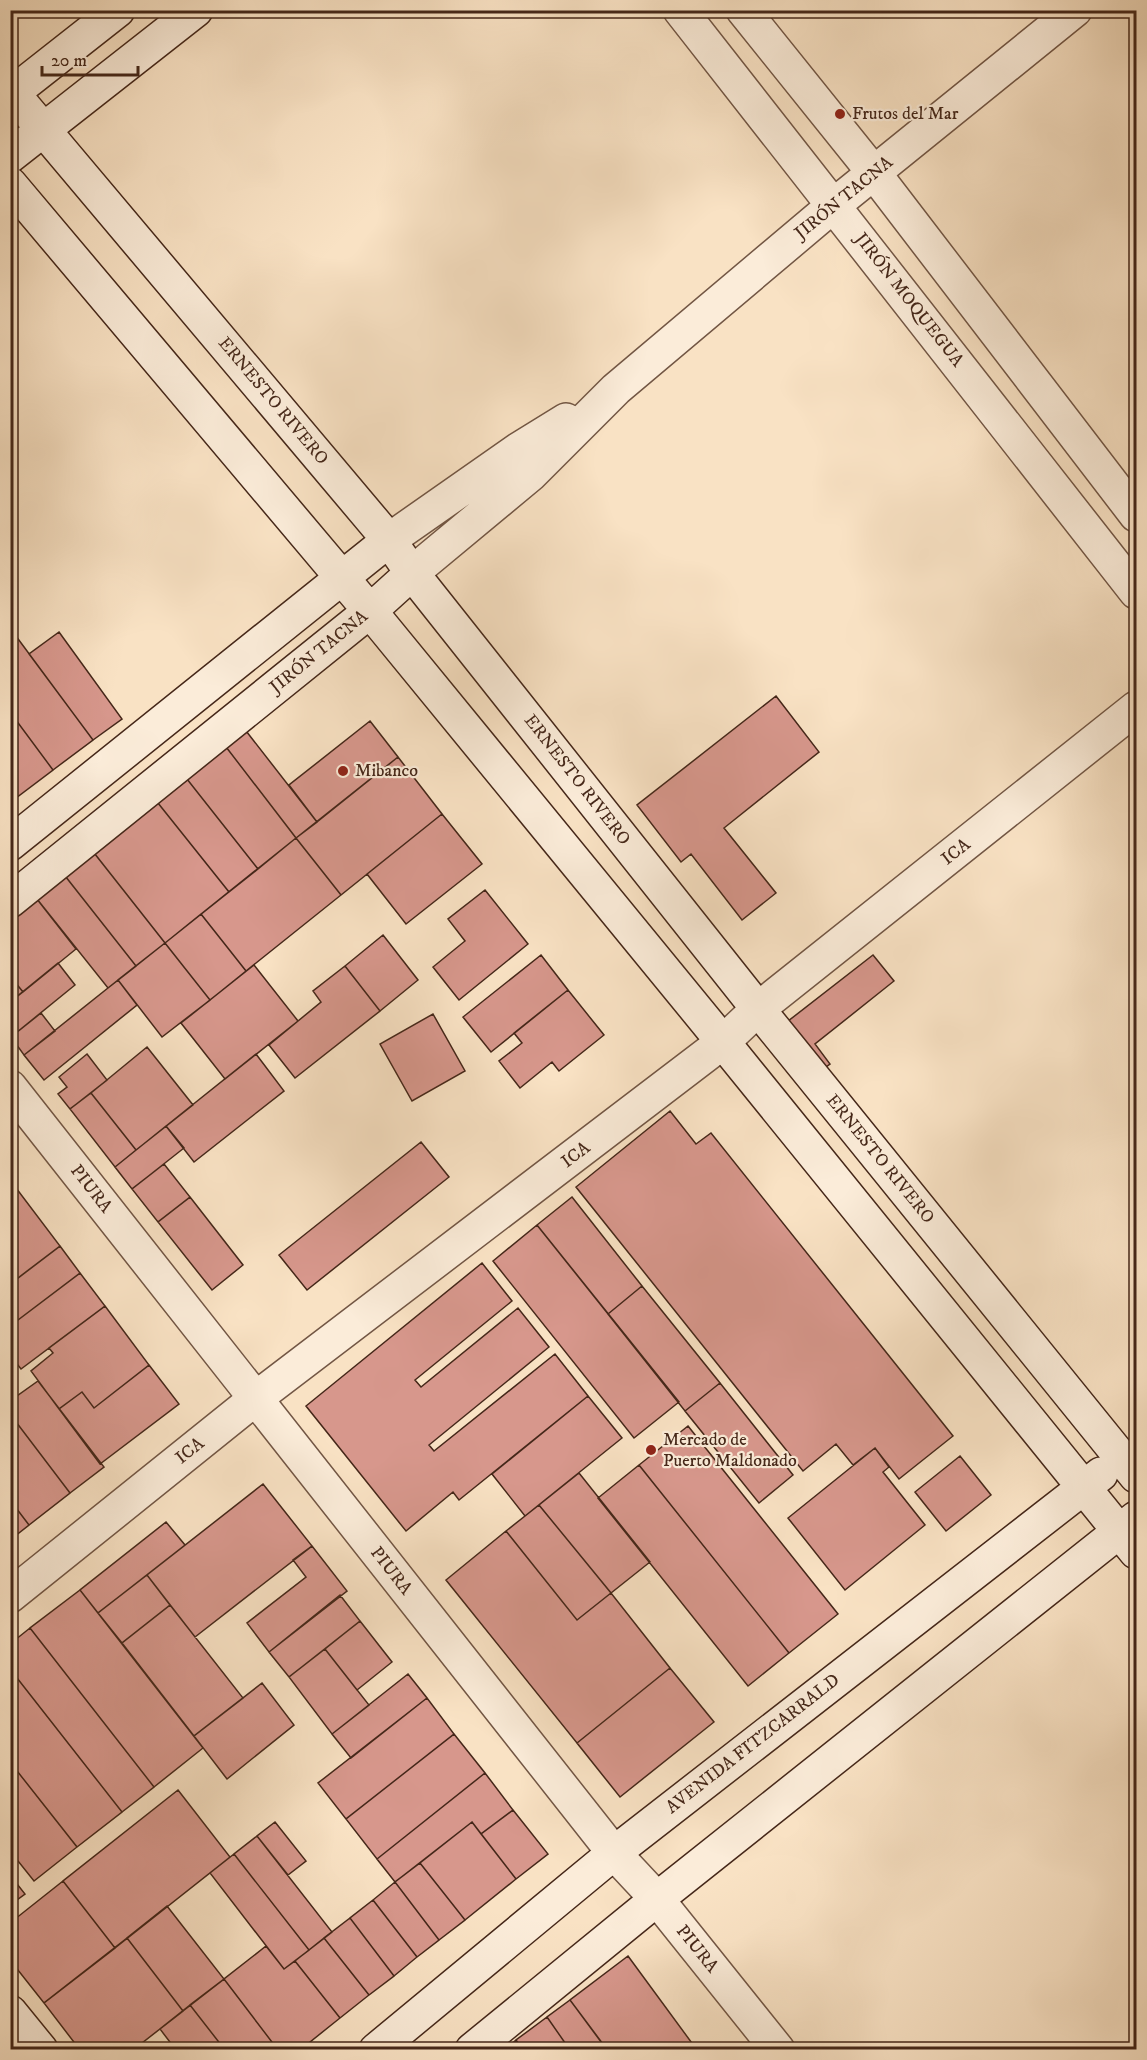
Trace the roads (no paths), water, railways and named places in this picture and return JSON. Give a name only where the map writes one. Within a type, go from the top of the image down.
[{"type":"street","points":[[11,93],[118,10]]},
{"type":"street","points":[[10,156],[196,10]]},
{"type":"street","name":"JIRÓN MOQUEGUA","points":[[680,10],[1137,592]]},
{"type":"street","points":[[743,10],[874,173],[1137,515]]},
{"type":"street","name":"JIRÓN TACNA","points":[[10,901],[370,611],[530,475],[616,389],[834,205],[1075,10]]},
{"type":"street","name":"ERNESTO RIVERO","points":[[11,93],[389,540],[412,573],[758,1009],[1132,1461]]},
{"type":"street","points":[[10,184],[370,611],[1084,1486],[1131,1533],[657,1899],[472,2049]]},
{"type":"street","name":"JIRÓN TACNA","points":[[10,844],[389,540],[519,450],[616,389]]},
{"type":"street","name":"ICA","points":[[10,1596],[255,1399],[723,1042],[758,1009],[1137,708]]},
{"type":"street","name":"PIURA","points":[[10,1087],[614,1853],[657,1899],[778,2049]]},
{"type":"street","name":"AVENIDA FITZCARRALD","points":[[376,2049],[614,1853],[1084,1486],[1132,1461]]},
{"type":"street","points":[[10,2012],[41,2049]]},
{"type":"place","name":"Frutos del Mar","points":[[840,114]]},
{"type":"place","name":"Mibanco","points":[[343,771]]},
{"type":"place","name":"Mercado de Puerto Maldonado","points":[[651,1450]]}]
